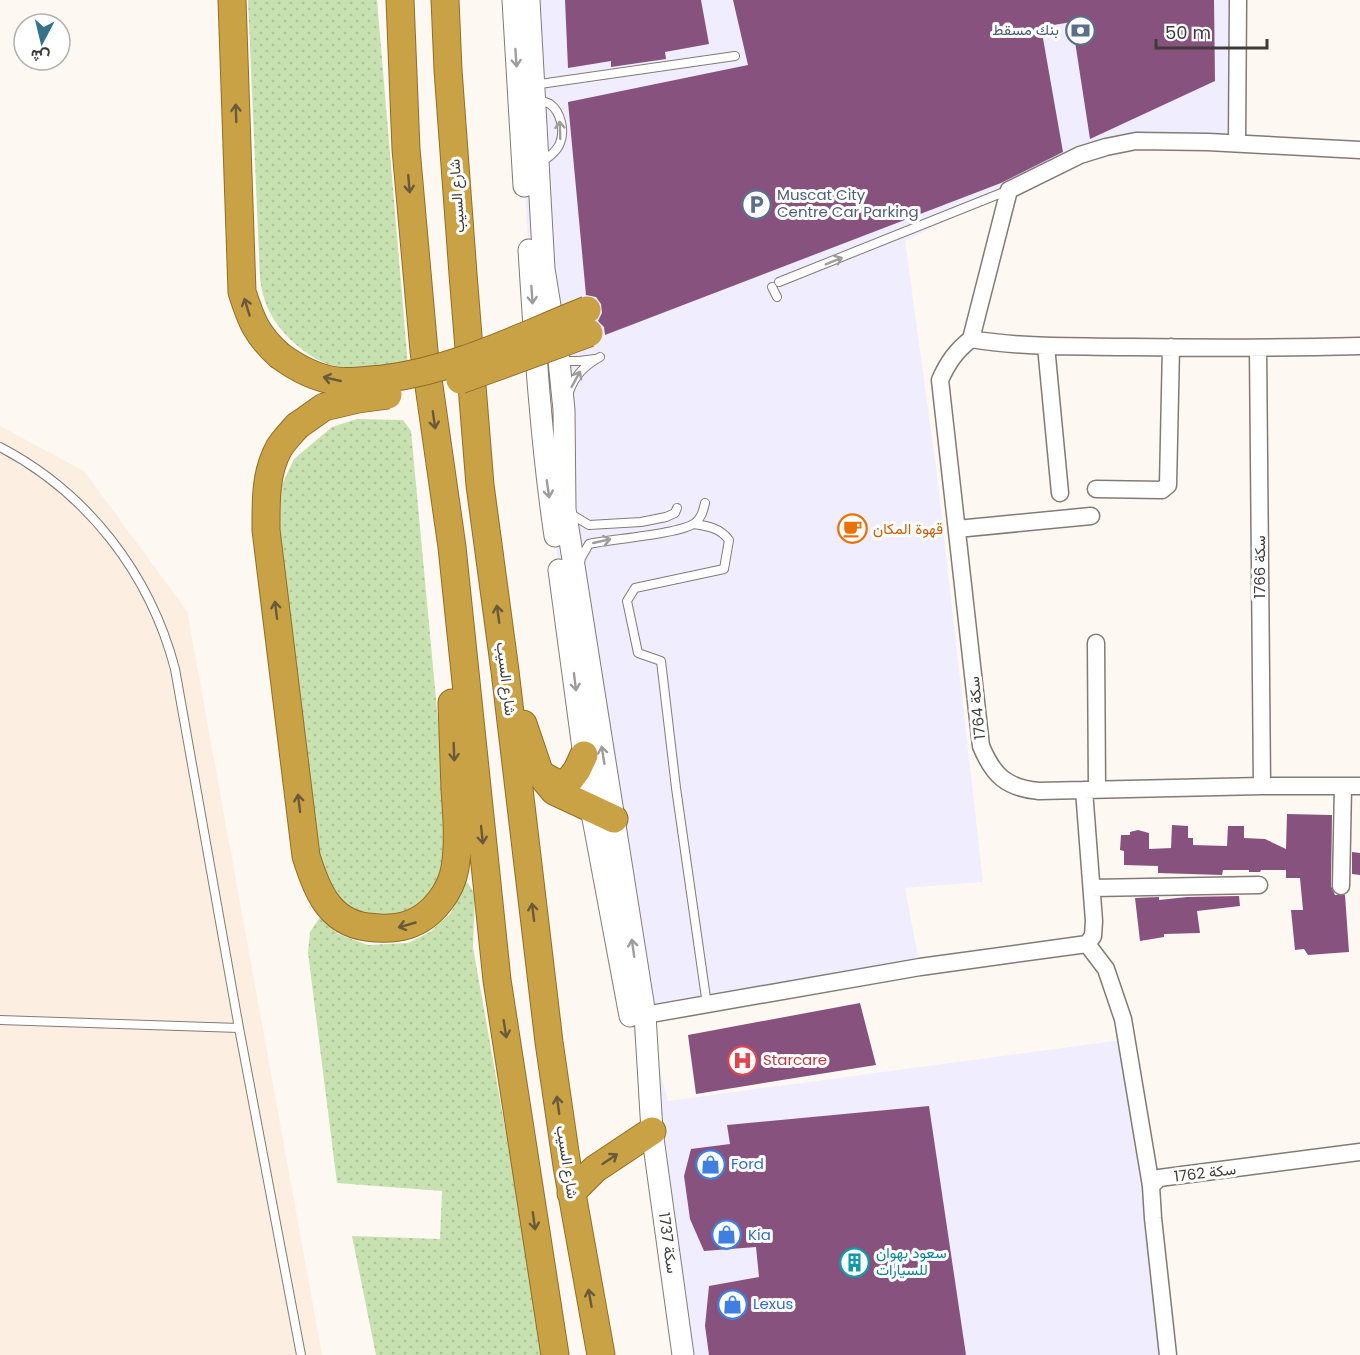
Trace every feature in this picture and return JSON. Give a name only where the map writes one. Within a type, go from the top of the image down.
[{"type":"highway","points":[[232,0],[242,292],[252,323],[263,341],[294,366],[335,381],[356,382],[432,371],[588,321],[469,378],[422,390],[358,399],[324,407],[297,426],[280,447],[270,470],[266,497],[266,530],[304,844],[315,887],[324,902],[339,915],[358,926],[384,929],[404,927],[419,921],[432,912],[447,891],[455,870],[457,832],[446,572],[452,547]]},
{"type":"highway","points":[[384,0],[388,58],[406,149]]},
{"type":"highway","points":[[400,0],[406,149],[424,351],[452,547],[497,980],[555,1355]]},
{"type":"highway","name":"شارع السيب","points":[[445,0],[458,217],[480,485],[505,671],[549,1042],[571,1193],[601,1355]]},
{"type":"highway","points":[[505,671],[540,774],[554,791],[603,813]]},
{"type":"highway","points":[[540,774],[558,784],[568,782],[584,755]]},
{"type":"highway","points":[[571,1193],[595,1169],[652,1131]]},
{"type":"street","points":[[513,0],[529,92],[538,165],[544,269],[559,361],[564,410],[566,509],[603,813],[644,1105],[652,1131]]},
{"type":"street","points":[[529,0],[536,362],[546,473],[584,755],[603,813],[645,1016],[652,1131]]},
{"type":"street","points":[[1237,143],[1238,0]]},
{"type":"street","points":[[1360,150],[1237,143],[1136,141],[1080,155],[1008,190],[970,339],[1046,346],[1258,348],[1360,346]]},
{"type":"street","name":"سكة 1764","points":[[970,339],[948,361],[940,380],[981,746],[988,764],[1010,784],[1025,789],[1352,786]]},
{"type":"street","points":[[1046,346],[1060,493]]},
{"type":"street","points":[[1096,489],[1162,490],[1168,485],[1171,347]]},
{"type":"street","name":"سكة 1766","points":[[1258,348],[1262,786]]},
{"type":"street","points":[[957,528],[1091,516]]},
{"type":"street","points":[[1088,945],[1093,936],[1091,790],[1096,643]]},
{"type":"street","points":[[1341,886],[1352,786]]},
{"type":"street","points":[[1092,888],[1259,885]]},
{"type":"street","points":[[645,1016],[920,967],[1088,945]]},
{"type":"street","points":[[1088,945],[1106,969],[1123,1019],[1151,1186],[1167,1355]]},
{"type":"street","name":"سكة 1737","points":[[652,1131],[683,1355]]},
{"type":"street","name":"سكة 1762","points":[[1151,1186],[1159,1178],[1360,1152]]},
{"type":"lane","points":[[529,92],[735,56]]},
{"type":"lane","points":[[777,297],[776,284],[1008,190]]},
{"type":"lane","points":[[536,362],[579,362],[598,358],[581,370],[573,382],[564,410]]},
{"type":"lane","points":[[0,447],[43,474],[91,515],[136,574],[159,620],[175,669],[239,1028],[301,1355]]},
{"type":"lane","points":[[694,524],[703,515],[705,503]]},
{"type":"lane","points":[[566,509],[575,518],[589,525],[641,522],[666,517],[675,513],[677,508]]},
{"type":"lane","points":[[577,587],[581,558],[589,544],[668,531],[694,524],[709,526],[723,532],[729,540],[724,569],[635,588],[627,601],[638,653],[661,661],[707,1005]]},
{"type":"lane","points":[[0,1020],[239,1028]]},
{"type":"shaded area","points":[[513,0],[1238,0],[1237,143],[1136,141],[1080,155],[905,241],[937,475],[983,882],[905,888],[920,967],[645,1016],[668,1101],[1122,1040],[1168,1355],[683,1355],[567,624],[546,473],[536,368]]},
{"type":"shaded area","points":[[0,426],[84,471],[187,611],[322,1355],[0,1355]]},
{"type":"green space","points":[[248,0],[377,0],[408,366],[352,369],[323,362],[292,341],[269,312],[260,278]]},
{"type":"green space","points":[[357,419],[403,420],[411,431],[447,817],[444,873],[431,896],[402,918],[360,916],[332,893],[315,853],[276,539],[280,489],[294,459],[332,427]]},
{"type":"green space","points":[[467,882],[475,894],[473,947],[518,1202],[541,1355],[376,1355],[352,1236],[440,1239],[442,1191],[337,1183],[308,953],[310,932],[320,917],[338,934],[368,945],[408,943],[430,932],[450,914]]},
{"type":"building","points":[[565,0],[701,0],[709,44],[665,52],[666,59],[611,67],[611,61],[568,68]]},
{"type":"building","name":"Muscat City Centre Car Parking","points":[[733,0],[1214,0],[1215,81],[1090,139],[1072,22],[1041,27],[1063,152],[1001,183],[605,335],[604,327],[598,321],[602,313],[601,304],[596,297],[586,295],[568,102],[748,65]]},
{"type":"building","points":[[1287,814],[1332,815],[1331,886],[1335,895],[1345,895],[1349,952],[1308,955],[1304,949],[1295,950],[1291,910],[1303,910],[1300,878],[1286,878],[1286,870],[1249,872],[1249,870],[1223,870],[1222,875],[1158,873],[1158,866],[1124,865],[1124,851],[1120,850],[1121,835],[1130,835],[1130,832],[1138,830],[1149,833],[1149,849],[1171,848],[1172,825],[1188,826],[1188,838],[1193,838],[1193,845],[1227,846],[1228,826],[1244,826],[1244,838],[1265,839],[1286,849]]},
{"type":"building","points":[[1352,852],[1360,853],[1360,875],[1352,874]]},
{"type":"building","points":[[1239,896],[1240,906],[1197,911],[1200,933],[1164,934],[1164,937],[1140,941],[1135,898],[1159,897],[1159,900]]},
{"type":"building","points":[[860,1003],[876,1065],[696,1094],[688,1035]]},
{"type":"building","points":[[929,1106],[966,1355],[709,1355],[705,1326],[709,1286],[759,1277],[756,1247],[704,1251],[690,1219],[684,1176],[691,1149],[730,1144],[727,1125]]},
{"type":"place","name":"بنك مسقط","points":[[1080,30]]},
{"type":"place","name":"Muscat City Centre Car Parking","points":[[756,204]]},
{"type":"place","name":"قهوة المكان","points":[[852,529]]},
{"type":"place","name":"Starcare","points":[[742,1060]]},
{"type":"place","name":"Ford","points":[[710,1164]]},
{"type":"place","name":"Kia","points":[[727,1235]]},
{"type":"place","name":"سعود بهوان للسيارات","points":[[855,1262]]},
{"type":"place","name":"Lexus","points":[[732,1304]]}]
